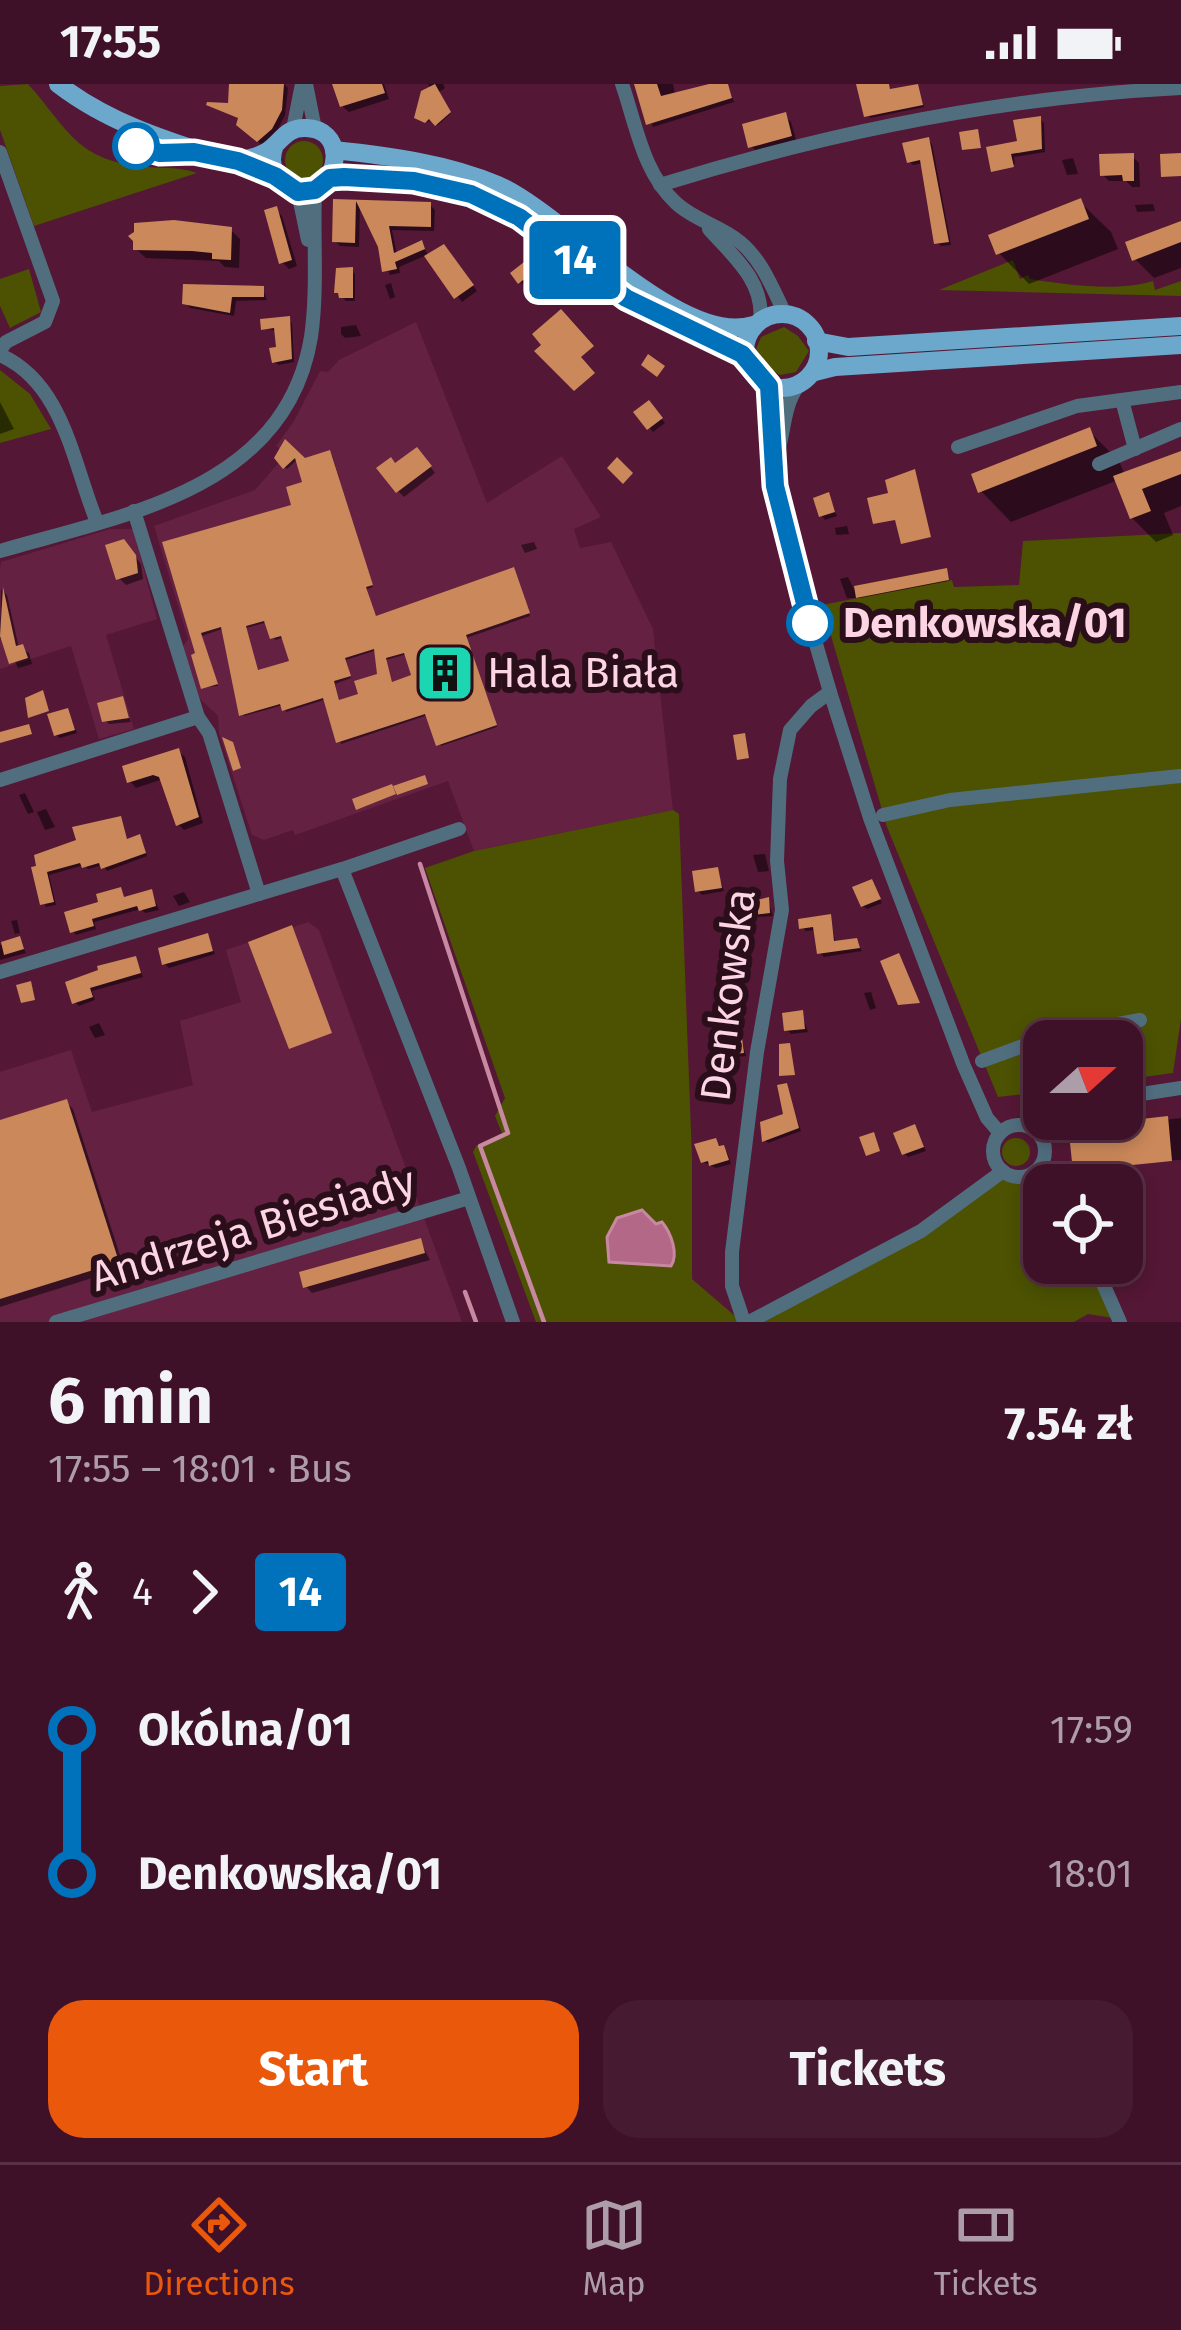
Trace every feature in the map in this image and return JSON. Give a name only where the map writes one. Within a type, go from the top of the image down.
[{"type":"main road","points":[[58,84],[148,135],[314,187],[414,181],[491,202],[519,217],[626,298],[734,349],[769,386],[798,386],[815,371],[835,367],[1181,345]]},
{"type":"main road","points":[[238,161],[275,145],[293,129],[315,129],[334,150],[336,164],[314,187]]},
{"type":"main road","points":[[275,145],[271,155],[275,176]]},
{"type":"main road","points":[[334,150],[435,164],[498,185],[553,218],[606,264],[664,301],[736,329],[785,314],[803,321],[816,340],[832,346],[872,346],[1181,326]]},
{"type":"main road","points":[[747,359],[756,323]]},
{"type":"main road","points":[[815,371],[816,340]]},
{"type":"street","points":[[293,129],[304,84]]},
{"type":"street","points":[[304,84],[315,129]]},
{"type":"street","points":[[622,84],[649,166],[660,185],[678,206],[739,241],[754,257],[785,314]]},
{"type":"street","points":[[1024,84],[1028,100]]},
{"type":"street","points":[[660,185],[921,118],[1028,100],[1181,88]]},
{"type":"street","points":[[0,152],[53,301],[45,322],[2,349]]},
{"type":"street","points":[[0,551],[190,491],[232,466],[280,413],[297,382],[311,338],[314,187]]},
{"type":"street","points":[[702,221],[757,290],[756,323]]},
{"type":"street","points":[[0,325],[2,349],[33,376],[56,410],[97,522]]},
{"type":"street","points":[[769,386],[775,486],[830,692],[870,818],[960,1055],[987,1118],[1000,1133]]},
{"type":"street","points":[[775,461],[788,404],[798,386]]},
{"type":"street","points":[[958,447],[1077,406],[1181,392]]},
{"type":"street","points":[[1122,400],[1135,448]]},
{"type":"street","points":[[1099,464],[1181,429]]},
{"type":"street","points":[[134,511],[259,894]]},
{"type":"street","name":"Denkowska","points":[[746,1322],[732,1286],[732,1252],[757,1052],[782,910],[777,861],[780,779],[790,730],[830,692]]},
{"type":"street","points":[[0,780],[198,717]]},
{"type":"street","points":[[883,815],[950,800],[1180,776]]},
{"type":"street","points":[[0,972],[458,830]]},
{"type":"street","points":[[342,869],[513,1322]]},
{"type":"street","points":[[982,1061],[1050,1036],[1140,1019]]},
{"type":"street","points":[[1143,1094],[1181,1088]]},
{"type":"street","points":[[1023,1125],[1000,1133],[993,1149],[1003,1171],[1023,1176]]},
{"type":"street","points":[[746,1322],[921,1231],[1003,1171]]},
{"type":"street","name":"Andrzeja Biesiady","points":[[56,1322],[469,1198]]},
{"type":"street","points":[[1103,1284],[1120,1322]]},
{"type":"shaded area","points":[[416,322],[487,503],[562,456],[601,517],[574,529],[580,548],[611,542],[653,629],[673,810],[474,851],[448,781],[295,835],[293,830],[264,840],[252,835],[219,733],[218,716],[199,698],[183,646],[188,639],[154,526],[255,490],[281,460],[276,446],[320,371],[328,372],[339,360]]},
{"type":"shaded area","points":[[110,529],[133,529],[157,619],[106,635],[134,729],[99,739],[71,646],[0,669],[0,568],[1,562]]},
{"type":"shaded area","points":[[308,922],[319,930],[462,1322],[0,1322],[0,1072],[71,1050],[92,1112],[193,1085],[180,1021],[241,1002],[226,950]]},
{"type":"shaded area","points":[[642,1210],[656,1224],[662,1222],[668,1232],[674,1250],[671,1266],[609,1262],[607,1237],[617,1218]]},
{"type":"green space","points":[[28,84],[74,138],[101,157],[197,173],[34,226],[0,130],[0,86]]},
{"type":"green space","points":[[304,141],[318,146],[323,160],[318,174],[304,179],[290,174],[285,160],[290,146]]},
{"type":"green space","points":[[1013,260],[1020,279],[1028,275],[1030,279],[1108,287],[1153,281],[1155,290],[1181,281],[1181,296],[939,290]]},
{"type":"green space","points":[[29,269],[41,312],[10,328],[0,306],[0,279]]},
{"type":"green space","points":[[784,327],[809,351],[796,372],[780,375],[756,349],[761,337]]},
{"type":"green space","points":[[0,370],[30,394],[51,429],[0,443]]},
{"type":"green space","points":[[1181,533],[1181,1019],[1173,1073],[1143,1077],[1143,1020],[1023,1020],[1023,1094],[998,1097],[887,827],[822,605],[952,580],[954,587],[1019,585],[1023,541]]},
{"type":"green space","points":[[673,810],[679,814],[692,1279],[742,1322],[536,1322],[473,1152],[502,1133],[495,1116],[505,1098],[425,868],[474,851]]},
{"type":"green space","points":[[1010,1139],[1022,1139],[1029,1146],[1029,1158],[1022,1165],[1010,1165],[1003,1158],[1003,1146]]},
{"type":"green space","points":[[1003,1171],[1022,1176],[1023,1284],[1103,1284],[1119,1319],[1088,1314],[1074,1322],[749,1322],[921,1231]]},
{"type":"building","points":[[229,84],[284,84],[282,110],[272,129],[257,142],[236,125],[238,118],[206,105],[228,103]]},
{"type":"building","points":[[332,84],[382,84],[385,93],[340,107]]},
{"type":"building","points":[[435,84],[451,112],[435,126],[429,119],[425,123],[414,118],[421,91]]},
{"type":"building","points":[[634,84],[657,84],[661,96],[728,84],[732,98],[646,125]]},
{"type":"building","points":[[856,84],[889,84],[890,89],[918,84],[923,105],[864,117]]},
{"type":"building","points":[[786,112],[792,136],[748,148],[742,124]]},
{"type":"building","points":[[1041,116],[1042,149],[1011,154],[1014,167],[991,172],[986,147],[1017,141],[1013,120]]},
{"type":"building","points":[[978,129],[981,148],[962,150],[959,132]]},
{"type":"building","points":[[929,137],[949,242],[934,244],[920,160],[907,163],[902,143]]},
{"type":"building","points":[[1134,153],[1134,181],[1123,181],[1122,175],[1100,176],[1099,154]]},
{"type":"building","points":[[1181,153],[1181,176],[1161,177],[1160,154]]},
{"type":"building","points":[[1081,198],[1089,219],[996,255],[988,235]]},
{"type":"building","points":[[333,199],[431,202],[431,227],[389,226],[394,253],[422,240],[425,249],[395,262],[397,269],[382,272],[378,247],[356,201],[355,243],[332,242]]},
{"type":"building","points":[[277,206],[292,260],[279,264],[264,210]]},
{"type":"building","points":[[174,220],[232,227],[231,260],[212,259],[212,253],[133,250],[128,236],[134,232],[134,223]]},
{"type":"building","points":[[1181,221],[1181,242],[1132,261],[1125,242]]},
{"type":"building","points":[[444,244],[474,285],[454,299],[424,256]]},
{"type":"building","points":[[533,255],[553,281],[539,292],[527,277],[518,284],[510,273]]},
{"type":"building","points":[[353,267],[353,298],[339,298],[334,293],[336,268]]},
{"type":"building","points":[[183,284],[264,286],[264,297],[232,297],[230,313],[182,304]]},
{"type":"building","points":[[561,309],[594,346],[581,357],[595,373],[574,391],[534,351],[541,345],[532,334]]},
{"type":"building","points":[[290,316],[292,359],[272,363],[269,348],[276,347],[274,328],[261,330],[260,319]]},
{"type":"building","points":[[648,354],[665,366],[657,377],[641,365]]},
{"type":"building","points":[[649,400],[663,418],[647,430],[633,412]]},
{"type":"building","points":[[1090,427],[1097,446],[978,493],[971,474]]},
{"type":"building","points":[[285,439],[305,458],[330,450],[373,585],[366,587],[376,616],[514,567],[530,613],[466,635],[497,725],[436,746],[425,714],[336,743],[323,698],[282,711],[280,704],[239,716],[221,627],[201,633],[218,684],[201,689],[162,542],[291,505],[286,487],[302,482],[295,458],[283,469],[274,458]],"holes":[[[264,621],[270,639],[281,636],[289,661],[258,670],[246,626]],[[374,649],[377,674],[354,681],[358,694],[339,700],[334,681],[351,676],[345,658]],[[404,653],[411,675],[392,682],[386,658]]]},
{"type":"building","points":[[417,447],[432,466],[396,493],[376,468],[391,457],[395,463]]},
{"type":"building","points":[[1181,451],[1181,474],[1142,489],[1151,511],[1130,519],[1113,476]]},
{"type":"building","points":[[617,457],[633,473],[623,484],[607,468]]},
{"type":"building","points":[[915,469],[931,537],[901,544],[895,520],[873,524],[867,498],[888,493],[885,480]]},
{"type":"building","points":[[829,492],[835,512],[819,517],[813,498]]},
{"type":"building","points":[[124,539],[136,555],[138,573],[116,580],[105,545]]},
{"type":"building","points":[[947,568],[949,580],[856,598],[854,586]]},
{"type":"building","points":[[3,587],[16,646],[23,644],[28,658],[9,664],[0,636]]},
{"type":"building","points":[[43,690],[49,711],[28,718],[25,698]]},
{"type":"building","points":[[123,696],[129,718],[102,722],[97,703]]},
{"type":"building","points":[[68,708],[75,730],[54,736],[47,714]]},
{"type":"building","points":[[29,724],[32,734],[0,743],[0,732]]},
{"type":"building","points":[[745,733],[749,758],[737,760],[733,735]]},
{"type":"building","points":[[222,737],[233,742],[241,768],[233,771]]},
{"type":"building","points":[[179,748],[199,817],[176,826],[159,777],[127,783],[122,766]]},
{"type":"building","points":[[425,775],[428,784],[397,795],[393,786]]},
{"type":"building","points":[[392,784],[396,794],[356,810],[352,799]]},
{"type":"building","points":[[121,816],[127,839],[140,834],[146,853],[101,869],[99,863],[82,868],[80,863],[47,872],[54,902],[40,905],[31,867],[36,866],[34,855],[76,840],[72,827]]},
{"type":"building","points":[[718,867],[722,888],[695,892],[692,871]]},
{"type":"building","points":[[872,879],[881,899],[861,907],[852,887]]},
{"type":"building","points":[[121,887],[124,897],[152,889],[156,906],[139,911],[137,906],[92,919],[94,926],[70,933],[64,912],[98,902],[96,894]]},
{"type":"building","points":[[769,897],[770,913],[752,915],[750,902]]},
{"type":"building","points":[[831,914],[834,941],[857,938],[860,948],[817,954],[813,927],[799,929],[798,919]]},
{"type":"building","points":[[292,925],[332,1033],[289,1049],[248,942]]},
{"type":"building","points":[[208,933],[213,951],[162,965],[158,948]]},
{"type":"building","points":[[20,936],[24,949],[4,955],[1,942]]},
{"type":"building","points":[[899,953],[920,1003],[898,1005],[880,961]]},
{"type":"building","points":[[136,956],[141,973],[90,988],[93,997],[72,1004],[65,982],[98,970],[97,966]]},
{"type":"building","points":[[31,981],[35,1000],[21,1003],[16,985]]},
{"type":"building","points":[[803,1010],[805,1029],[784,1031],[782,1013]]},
{"type":"building","points":[[741,1030],[744,1053],[724,1055],[720,1033]]},
{"type":"building","points":[[790,1043],[795,1075],[779,1076],[779,1044]]},
{"type":"building","points":[[787,1083],[799,1128],[762,1142],[760,1122],[783,1114],[777,1085]]},
{"type":"building","points":[[67,1099],[119,1262],[0,1299],[0,1120]]},
{"type":"building","points":[[1168,1116],[1172,1161],[1072,1164],[1070,1140],[1143,1140],[1143,1119]]},
{"type":"building","points":[[915,1124],[924,1147],[902,1155],[893,1133]]},
{"type":"building","points":[[874,1132],[880,1151],[866,1156],[859,1137]]},
{"type":"building","points":[[716,1138],[729,1160],[709,1166],[708,1161],[701,1163],[694,1144]]},
{"type":"building","points":[[421,1238],[425,1253],[303,1288],[299,1272]]},
{"type":"waterway","points":[[420,864],[508,1133],[480,1146],[544,1322]]},
{"type":"waterway","points":[[465,1292],[476,1322]]},
{"type":"bus line","name":"14","points":[[136,146],[238,161],[275,176],[298,192],[344,177],[414,181],[471,194],[519,217],[626,298],[742,354],[769,386],[775,486],[810,623]]},
{"type":"place","name":"Denkowska/01","points":[[810,623]]},
{"type":"place","name":"Hala Biała","points":[[445,673]]}]
